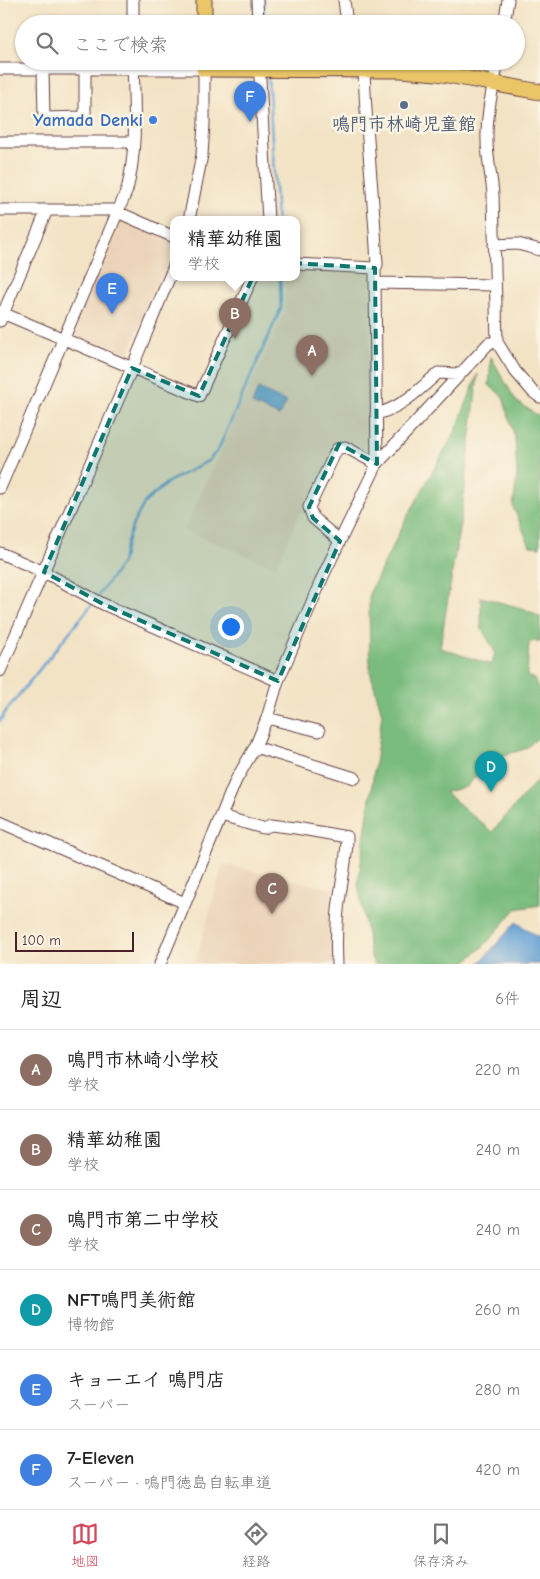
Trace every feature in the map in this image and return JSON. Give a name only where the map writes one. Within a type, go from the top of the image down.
[{"type":"main road","points":[[204,0],[204,15]]},
{"type":"main road","points":[[401,70],[428,72],[540,92]]},
{"type":"street","points":[[133,0],[133,15]]},
{"type":"street","points":[[257,0],[258,15]]},
{"type":"street","points":[[344,0],[346,15]]},
{"type":"street","points":[[506,15],[508,0]]},
{"type":"street","points":[[0,69],[15,69]]},
{"type":"street","points":[[43,70],[44,118],[86,117],[89,70]]},
{"type":"street","points":[[0,488],[127,190],[134,142],[133,70]]},
{"type":"street","points":[[190,216],[202,149],[204,70]]},
{"type":"street","points":[[264,70],[268,216]]},
{"type":"street","points":[[356,70],[374,199],[377,265],[374,283],[376,464]]},
{"type":"street","points":[[496,70],[487,119],[486,141],[493,195],[497,342],[515,371],[533,392],[540,397]]},
{"type":"street","points":[[1,145],[134,142]]},
{"type":"street","points":[[0,210],[113,210],[170,235]]},
{"type":"street","points":[[47,210],[1,316],[199,396],[251,281]]},
{"type":"street","points":[[494,245],[518,244],[540,250]]},
{"type":"street","points":[[300,264],[375,268]]},
{"type":"street","points":[[0,671],[132,368],[170,276]]},
{"type":"street","points":[[374,283],[495,285]]},
{"type":"street","points":[[160,964],[236,780],[255,747],[267,718],[278,681],[376,464],[458,374],[489,343],[497,342]]},
{"type":"street","points":[[376,414],[400,405],[438,374],[458,374]]},
{"type":"street","points":[[340,541],[313,518],[309,507],[337,449],[345,447],[376,464]]},
{"type":"street","points":[[0,553],[44,572],[103,604],[278,681]]},
{"type":"street","points":[[267,718],[320,731]]},
{"type":"street","points":[[255,747],[355,778]]},
{"type":"street","points":[[221,816],[263,828],[270,825],[347,837],[347,859],[340,895],[336,937],[337,964]]},
{"type":"street","points":[[0,822],[185,903]]},
{"type":"highlighted area","points":[[260,261],[375,268],[377,464],[339,444],[309,507],[313,518],[340,541],[278,681],[103,604],[44,572],[132,368],[199,396]]},
{"type":"shaded area","points":[[120,219],[170,239],[170,257],[124,362],[69,338]]},
{"type":"shaded area","points":[[300,270],[370,271],[369,456],[344,445],[305,511],[299,514],[276,568],[184,530],[285,311],[286,281],[300,281]]},
{"type":"shaded area","points":[[223,864],[338,891],[334,964],[195,964]]},
{"type":"green space","points":[[491,357],[516,401],[540,417],[540,547],[530,546],[513,507],[517,475],[515,438],[503,397],[489,385]]},
{"type":"green space","points":[[478,374],[462,511],[440,648],[492,665],[495,652],[481,627],[481,597],[525,609],[540,617],[540,641],[529,642],[527,676],[534,679],[540,693],[540,736],[525,749],[493,758],[466,787],[445,792],[492,832],[540,777],[540,905],[516,909],[485,945],[463,964],[374,964],[371,957],[358,884],[382,714],[370,671],[369,594],[406,519],[456,430]]},
{"type":"water","points":[[258,389],[287,402],[279,416],[252,404]]},
{"type":"water","points":[[516,922],[540,938],[540,964],[479,964]]},
{"type":"waterway","points":[[264,0],[264,15]]},
{"type":"waterway","points":[[268,75],[277,216]]},
{"type":"waterway","points":[[98,596],[122,563],[133,524],[145,502],[168,482],[208,461],[218,450],[281,308],[280,281]]},
{"type":"waterway","points":[[0,721],[93,603]]},
{"type":"place","name":"鳴門市林崎児童館","points":[[404,105]]},
{"type":"place","name":"Yamada Denki","points":[[153,120]]},
{"type":"place","name":"7-Eleven","points":[[250,122]]},
{"type":"place","name":"キョーエイ 鳴門店","points":[[112,314]]},
{"type":"place","name":"精華幼稚園","points":[[235,339]]},
{"type":"place","name":"鳴門市林崎小学校","points":[[312,376]]},
{"type":"place","name":"NFT鳴門美術館","points":[[491,792]]},
{"type":"place","name":"鳴門市第二中学校","points":[[272,914]]}]
